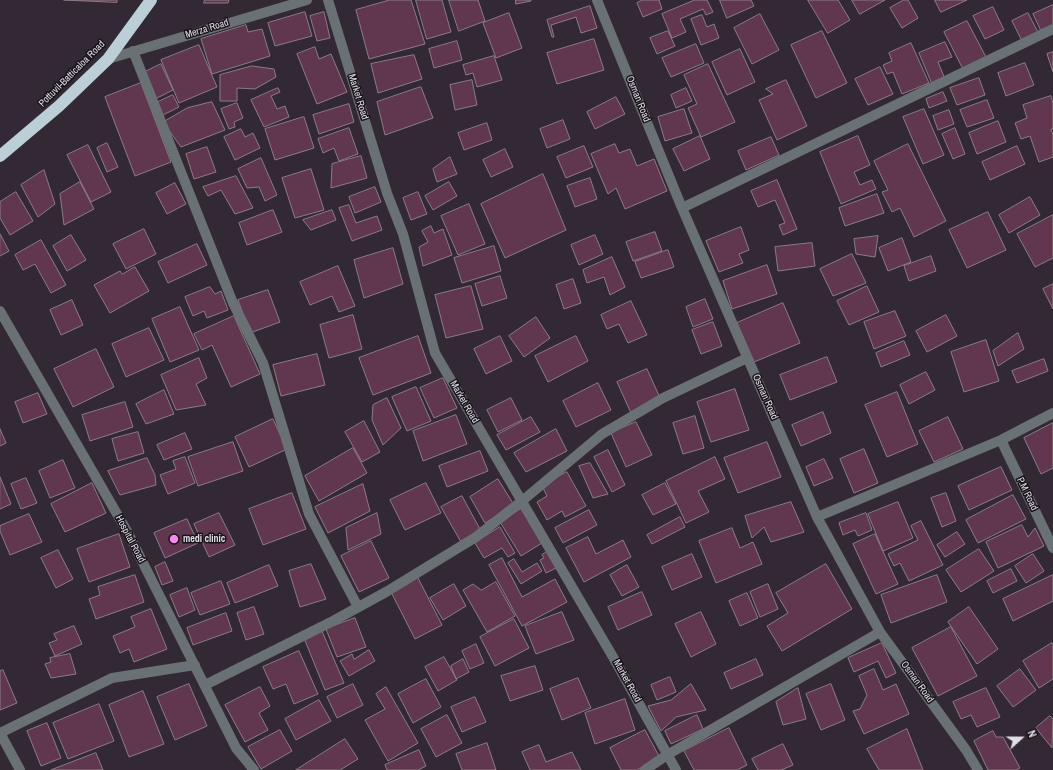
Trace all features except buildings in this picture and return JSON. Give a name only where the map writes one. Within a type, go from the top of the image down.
[{"type":"highway","name":"Pottuvil-Batticaloa Road","points":[[0,156],[59,106],[108,58],[151,0]]},
{"type":"street","name":"Merza Road","points":[[108,58],[307,0]]},
{"type":"street","name":"Market Road","points":[[328,0],[387,193],[403,234],[435,353],[613,657],[676,770]]},
{"type":"street","name":"Osman Road","points":[[597,0],[682,208],[817,517],[880,632],[966,750],[978,770]]},
{"type":"street","points":[[682,208],[1053,29]]},
{"type":"street","points":[[134,51],[233,303],[263,363],[309,514],[358,607]]},
{"type":"street","name":"Hospital Road","points":[[0,311],[128,533],[236,748],[254,770]]},
{"type":"street","points":[[205,686],[386,592],[476,537],[522,502],[602,434],[663,398],[747,358]]},
{"type":"street","points":[[817,517],[1001,440],[1053,413]]},
{"type":"street","name":"P.M Road","points":[[1001,440],[1053,548]]},
{"type":"street","points":[[645,770],[668,755],[880,632]]},
{"type":"street","points":[[20,770],[0,733],[112,678],[194,665]]},
{"type":"place","name":"medi clinic","points":[[174,539]]}]
